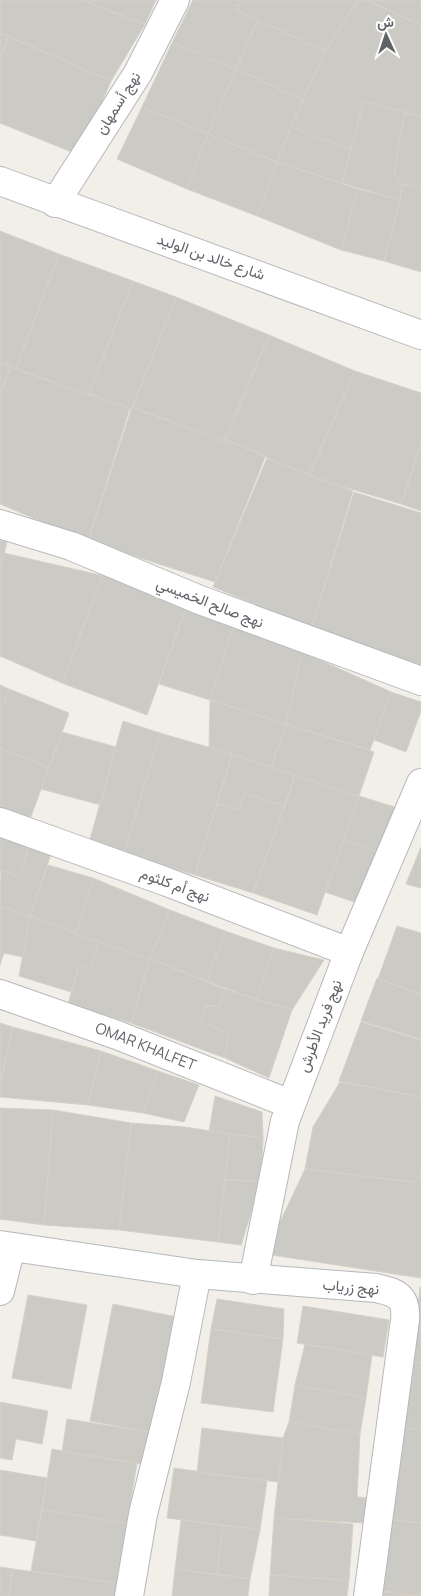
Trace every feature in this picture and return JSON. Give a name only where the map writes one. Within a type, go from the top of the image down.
[{"type":"street","name":"نهج أسمهان","points":[[54,203],[138,73],[175,0]]},
{"type":"street","name":"شارع خالد بن الوليد","points":[[0,181],[54,203],[244,268],[421,335]]},
{"type":"street","name":"نهج صالح الخميسي","points":[[0,524],[72,546],[200,600],[421,682]]},
{"type":"street","name":"نهج فريد الأطرش","points":[[254,1280],[290,1104],[349,952],[421,783]]},
{"type":"street","name":"نهج أم كلثوم","points":[[0,822],[168,882],[349,952]]},
{"type":"street","name":"OMAR KHALFET","points":[[0,994],[116,1035],[290,1104]]},
{"type":"street","name":"نهج زرياب","points":[[5,1246],[198,1274],[254,1280],[376,1288],[398,1295],[404,1303],[405,1320],[368,1596]]},
{"type":"street","points":[[0,1290],[5,1246]]},
{"type":"street","points":[[128,1596],[143,1514],[176,1382],[198,1274]]},
{"type":"building","points":[[0,0],[81,0],[145,24],[111,81],[0,33]]},
{"type":"building","points":[[81,0],[156,0],[145,24]]},
{"type":"building","points":[[193,0],[242,0],[236,10],[258,20],[236,69],[172,43]]},
{"type":"building","points":[[242,0],[358,0],[325,51],[236,10]]},
{"type":"building","points":[[358,0],[366,0],[421,25],[421,117],[364,101],[351,149],[291,127],[325,51]]},
{"type":"building","points":[[366,0],[421,0],[421,25]]},
{"type":"building","points":[[258,20],[325,51],[303,100],[236,69]]},
{"type":"building","points":[[0,33],[9,36],[0,59]]},
{"type":"building","points":[[9,36],[111,81],[79,155],[0,123],[0,59]]},
{"type":"building","points":[[172,43],[236,69],[208,134],[142,107]]},
{"type":"building","points":[[236,69],[303,100],[277,162],[208,134]]},
{"type":"building","points":[[364,101],[405,112],[394,172],[402,184],[400,200],[342,183]]},
{"type":"building","points":[[142,107],[208,134],[187,189],[117,159]]},
{"type":"building","points":[[405,112],[421,117],[421,187],[402,184],[394,172]]},
{"type":"building","points":[[291,127],[351,149],[342,183],[277,162]]},
{"type":"building","points":[[208,134],[277,162],[257,216],[187,189]]},
{"type":"building","points":[[277,162],[358,189],[341,250],[257,216]]},
{"type":"building","points":[[402,184],[421,187],[421,272],[384,261],[400,200]]},
{"type":"building","points":[[358,189],[400,200],[384,261],[341,250]]},
{"type":"building","points":[[0,231],[59,254],[16,369],[0,363]]},
{"type":"building","points":[[59,254],[133,281],[89,396],[16,369]]},
{"type":"building","points":[[133,281],[176,297],[132,410],[88,393]]},
{"type":"building","points":[[176,297],[269,335],[225,444],[132,407]]},
{"type":"building","points":[[269,335],[355,371],[310,476],[224,439]]},
{"type":"building","points":[[0,361],[12,365],[0,393]]},
{"type":"building","points":[[11,367],[130,408],[88,541],[0,504],[0,394]]},
{"type":"building","points":[[355,371],[421,393],[421,444],[401,504],[308,476]]},
{"type":"building","points":[[132,407],[266,455],[215,582],[88,541]]},
{"type":"building","points":[[421,444],[421,511],[401,504]]},
{"type":"building","points":[[267,458],[353,491],[312,627],[213,587]]},
{"type":"building","points":[[354,492],[421,513],[421,668],[312,627]]},
{"type":"building","points":[[0,540],[7,542],[0,568]]},
{"type":"building","points":[[4,553],[104,576],[62,683],[0,656],[0,569]]},
{"type":"building","points":[[102,574],[187,605],[147,715],[62,683]]},
{"type":"building","points":[[187,605],[234,626],[210,700],[159,684]]},
{"type":"building","points":[[233,626],[302,652],[286,724],[210,700]]},
{"type":"building","points":[[302,652],[391,692],[370,750],[286,724]]},
{"type":"building","points":[[0,685],[9,689],[0,712]]},
{"type":"building","points":[[9,689],[69,713],[49,768],[0,748],[0,712]]},
{"type":"building","points":[[391,692],[421,702],[421,711],[406,752],[374,740]]},
{"type":"building","points":[[210,700],[286,724],[271,767],[209,747]]},
{"type":"building","points":[[123,721],[160,733],[124,853],[89,843]]},
{"type":"building","points":[[286,724],[374,752],[359,796],[271,767]]},
{"type":"building","points":[[62,732],[116,747],[101,805],[41,789]]},
{"type":"building","points":[[160,733],[232,754],[195,875],[124,853]]},
{"type":"building","points":[[0,748],[49,768],[30,819],[0,807]]},
{"type":"building","points":[[232,754],[295,775],[285,806],[245,793],[238,810],[217,804]]},
{"type":"building","points":[[295,775],[359,796],[317,915],[253,893]]},
{"type":"building","points":[[245,793],[285,806],[253,893],[195,875],[217,804],[238,810]]},
{"type":"building","points":[[359,796],[401,809],[383,854],[344,839]]},
{"type":"building","points":[[0,837],[29,847],[19,876],[1,870],[0,873]]},
{"type":"building","points":[[344,839],[383,854],[363,905],[325,892]]},
{"type":"building","points":[[29,847],[51,854],[30,916],[0,906],[1,870],[19,876]]},
{"type":"building","points":[[421,847],[421,888],[406,884]]},
{"type":"building","points":[[48,865],[93,878],[76,934],[30,916]]},
{"type":"building","points":[[93,878],[170,910],[150,959],[76,934]]},
{"type":"building","points":[[0,906],[30,916],[23,957],[4,953],[0,965]]},
{"type":"building","points":[[170,910],[225,931],[207,981],[150,959]]},
{"type":"building","points":[[30,916],[99,942],[90,970],[79,966],[71,992],[19,976]]},
{"type":"building","points":[[397,926],[421,933],[421,995],[378,979]]},
{"type":"building","points":[[225,931],[274,948],[257,1000],[207,981]]},
{"type":"building","points":[[99,942],[150,959],[131,1023],[68,1004],[79,966],[90,970]]},
{"type":"building","points":[[274,948],[324,960],[292,1010],[257,1000]]},
{"type":"building","points":[[150,959],[225,989],[219,1006],[205,1006],[201,1022],[229,1033],[225,1058],[131,1023]]},
{"type":"building","points":[[377,978],[421,994],[421,1039],[361,1021]]},
{"type":"building","points":[[225,989],[292,1010],[269,1078],[225,1058],[229,1033],[201,1022],[205,1006],[219,1006]]},
{"type":"building","points":[[361,1022],[421,1040],[421,1097],[339,1081]]},
{"type":"building","points":[[0,1023],[13,1027],[0,1085]]},
{"type":"building","points":[[13,1027],[101,1051],[88,1105],[0,1097],[0,1085]]},
{"type":"building","points":[[101,1051],[158,1071],[143,1113],[88,1105]]},
{"type":"building","points":[[158,1071],[199,1085],[184,1122],[143,1113]]},
{"type":"building","points":[[340,1082],[421,1097],[421,1176],[412,1182],[305,1169],[313,1127]]},
{"type":"building","points":[[215,1096],[262,1112],[263,1138],[209,1131]]},
{"type":"building","points":[[0,1108],[53,1110],[44,1225],[0,1219]]},
{"type":"building","points":[[53,1110],[131,1123],[119,1230],[44,1225]]},
{"type":"building","points":[[131,1123],[185,1127],[230,1134],[218,1242],[119,1230]]},
{"type":"building","points":[[230,1134],[263,1138],[261,1181],[225,1180]]},
{"type":"building","points":[[305,1169],[412,1182],[421,1176],[421,1278],[265,1254]]},
{"type":"building","points":[[225,1180],[261,1181],[241,1245],[218,1242]]},
{"type":"building","points":[[421,1287],[421,1363],[412,1362]]},
{"type":"building","points":[[28,1295],[87,1305],[71,1389],[12,1378]]},
{"type":"building","points":[[217,1299],[284,1309],[283,1339],[211,1329]]},
{"type":"building","points":[[113,1304],[177,1317],[155,1433],[90,1421]]},
{"type":"building","points":[[303,1306],[389,1320],[383,1357],[297,1343]]},
{"type":"building","points":[[211,1329],[283,1339],[273,1412],[201,1403]]},
{"type":"building","points":[[305,1344],[372,1355],[366,1398],[295,1385]]},
{"type":"building","points":[[412,1362],[421,1363],[421,1430],[404,1428]]},
{"type":"building","points":[[295,1385],[366,1398],[360,1434],[289,1422]]},
{"type":"building","points":[[0,1402],[48,1411],[42,1444],[16,1439],[12,1460],[0,1458]]},
{"type":"building","points":[[67,1419],[155,1433],[147,1465],[62,1452]]},
{"type":"building","points":[[289,1422],[360,1434],[357,1497],[368,1498],[364,1523],[274,1518],[283,1438]]},
{"type":"building","points":[[202,1428],[283,1438],[279,1482],[197,1473]]},
{"type":"building","points":[[404,1428],[421,1430],[421,1523],[387,1519]]},
{"type":"building","points":[[52,1449],[137,1463],[127,1523],[42,1510]]},
{"type":"building","points":[[174,1468],[267,1481],[260,1530],[167,1518]]},
{"type":"building","points":[[0,1470],[47,1478],[36,1541],[0,1535]]},
{"type":"building","points":[[42,1510],[127,1523],[117,1583],[31,1571]]},
{"type":"building","points":[[274,1518],[353,1524],[349,1580],[270,1575]]},
{"type":"building","points":[[387,1519],[421,1523],[421,1596],[378,1591]]},
{"type":"building","points":[[181,1520],[223,1525],[217,1574],[175,1569]]},
{"type":"building","points":[[223,1525],[260,1530],[250,1579],[217,1574]]},
{"type":"building","points":[[0,1567],[13,1569],[9,1596],[0,1596]]},
{"type":"building","points":[[13,1569],[117,1583],[115,1596],[9,1596]]},
{"type":"building","points":[[175,1569],[250,1579],[248,1596],[172,1596]]},
{"type":"building","points":[[270,1575],[349,1580],[347,1596],[269,1596]]},
{"type":"building","points":[[378,1590],[416,1596],[378,1596]]}]
